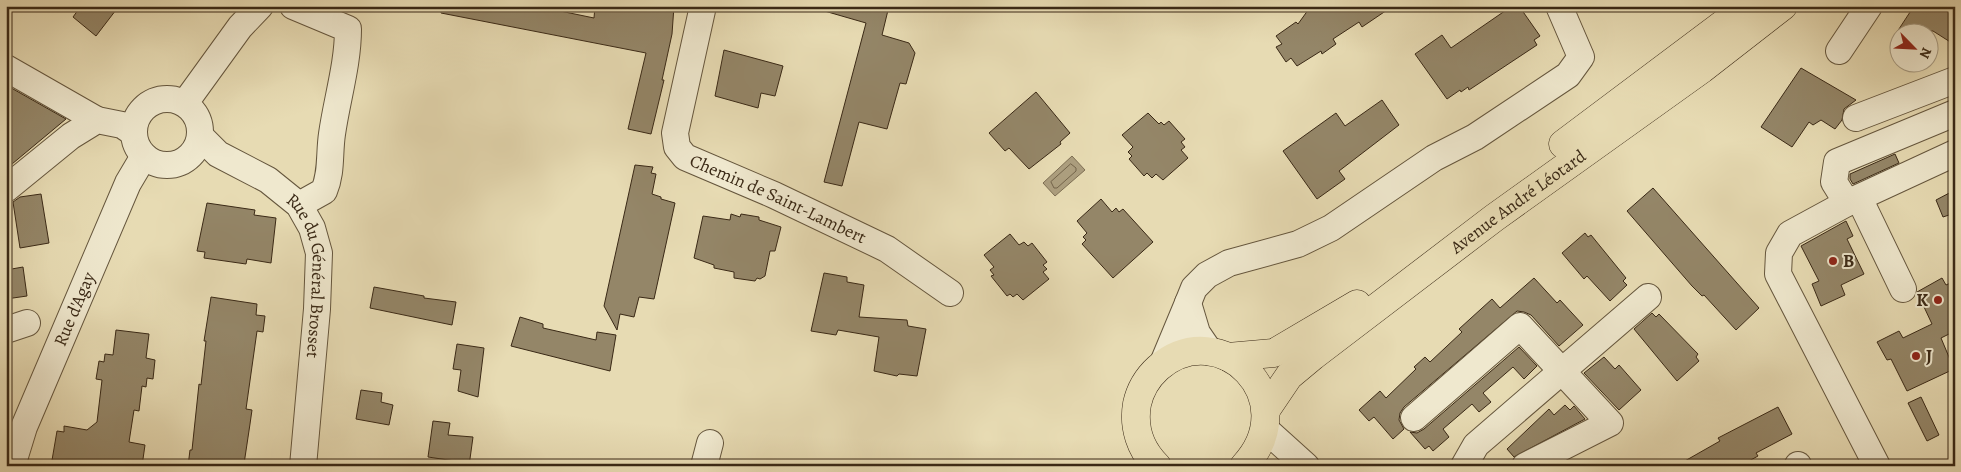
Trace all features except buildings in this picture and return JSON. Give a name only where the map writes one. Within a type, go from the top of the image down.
[{"type":"main road","name":"Avenue André Léotard","points":[[1164,363],[1186,353],[1219,355],[1274,353],[1356,305],[1506,187],[1747,6]]},
{"type":"main road","name":"Avenue André Léotard","points":[[1244,466],[1261,443],[1266,420],[1289,376],[1494,218],[1702,69],[1783,6]]},
{"type":"main road","points":[[1219,355],[1242,366],[1254,378],[1262,393],[1266,420]]},
{"type":"main road","points":[[1156,465],[1140,441],[1136,412],[1144,384],[1164,363]]},
{"type":"street","points":[[185,103],[240,27],[260,6]]},
{"type":"street","points":[[293,6],[348,29],[348,45],[332,136],[330,175],[324,191],[300,205]]},
{"type":"street","name":"Chemin de Saint-Lambert","points":[[703,6],[675,133],[677,147],[685,157],[774,195],[887,249],[950,293]]},
{"type":"street","points":[[1164,363],[1194,288],[1206,275],[1229,263],[1298,244],[1330,228],[1434,158],[1475,137],[1568,75],[1581,57],[1559,6]]},
{"type":"street","points":[[1839,51],[1869,6]]},
{"type":"street","points":[[6,68],[96,120],[122,125],[154,162],[166,165],[178,163],[193,153],[200,136],[197,118],[185,103],[171,98],[156,100],[142,110],[135,122],[139,144]]},
{"type":"street","points":[[1856,118],[1955,80]]},
{"type":"street","points":[[1903,289],[1853,201],[1834,182],[1838,162],[1955,113]]},
{"type":"street","points":[[6,189],[71,136],[96,120]]},
{"type":"street","name":"Rue du Général Brosset","points":[[200,136],[218,154],[268,180],[300,205],[312,228],[319,253],[317,309],[302,466]]},
{"type":"street","name":"Rue d'Agay","points":[[12,466],[15,422],[128,183],[139,144]]},
{"type":"street","points":[[1877,466],[1778,274],[1779,253],[1790,234],[1853,201],[1955,153]]},
{"type":"street","points":[[1464,466],[1476,445],[1648,297]]},
{"type":"street","points":[[1188,303],[1197,333],[1219,355]]},
{"type":"street","points":[[1414,418],[1520,326],[1610,423],[1525,466]]},
{"type":"street","points":[[1266,420],[1306,466]]},
{"type":"water","points":[[1072,156],[1085,170],[1055,196],[1043,183]]},
{"type":"place","name":"B","points":[[1833,261]]},
{"type":"place","name":"K","points":[[1938,300]]},
{"type":"place","name":"J","points":[[1916,356]]}]
